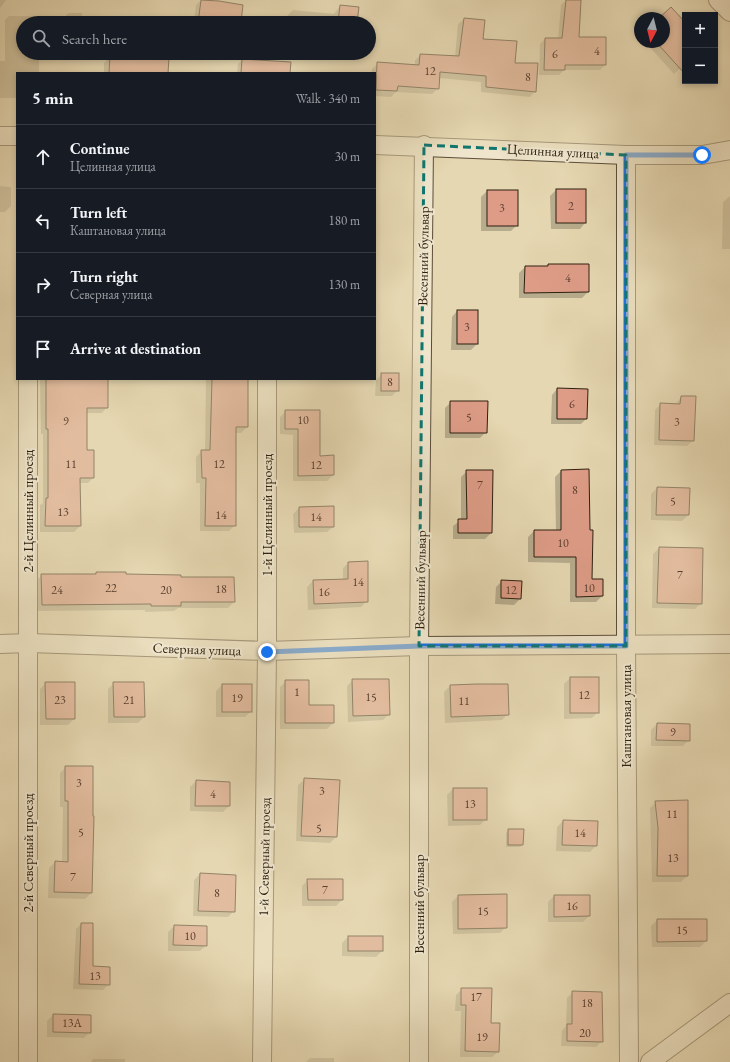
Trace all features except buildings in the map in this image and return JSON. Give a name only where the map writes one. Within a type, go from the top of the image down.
[{"type":"street","points":[[718,0],[730,12]]},
{"type":"street","points":[[0,136],[16,136]]},
{"type":"street","name":"Целинная улица","points":[[376,145],[626,155],[702,155],[730,150]]},
{"type":"street","name":"Весенний бульвар","points":[[419,1062],[419,646],[424,146]]},
{"type":"street","name":"Каштановая улица","points":[[626,155],[626,646],[629,1062]]},
{"type":"street","name":"2-й Целинный проезд","points":[[28,380],[29,643]]},
{"type":"street","name":"1-й Целинный проезд","points":[[267,380],[267,652]]},
{"type":"street","name":"Северная улица","points":[[0,644],[29,643],[267,652],[419,646],[626,646],[730,644]]},
{"type":"street","name":"2-й Северный проезд","points":[[28,1062],[29,643]]},
{"type":"street","name":"1-й Северный проезд","points":[[262,1062],[267,652]]},
{"type":"street","points":[[650,1062],[730,1003]]},
{"type":"highlighted area","points":[[424,145],[626,155],[626,646],[419,646]]},
{"type":"route","points":[[267,652],[419,646],[626,646],[626,155],[702,155]]}]
